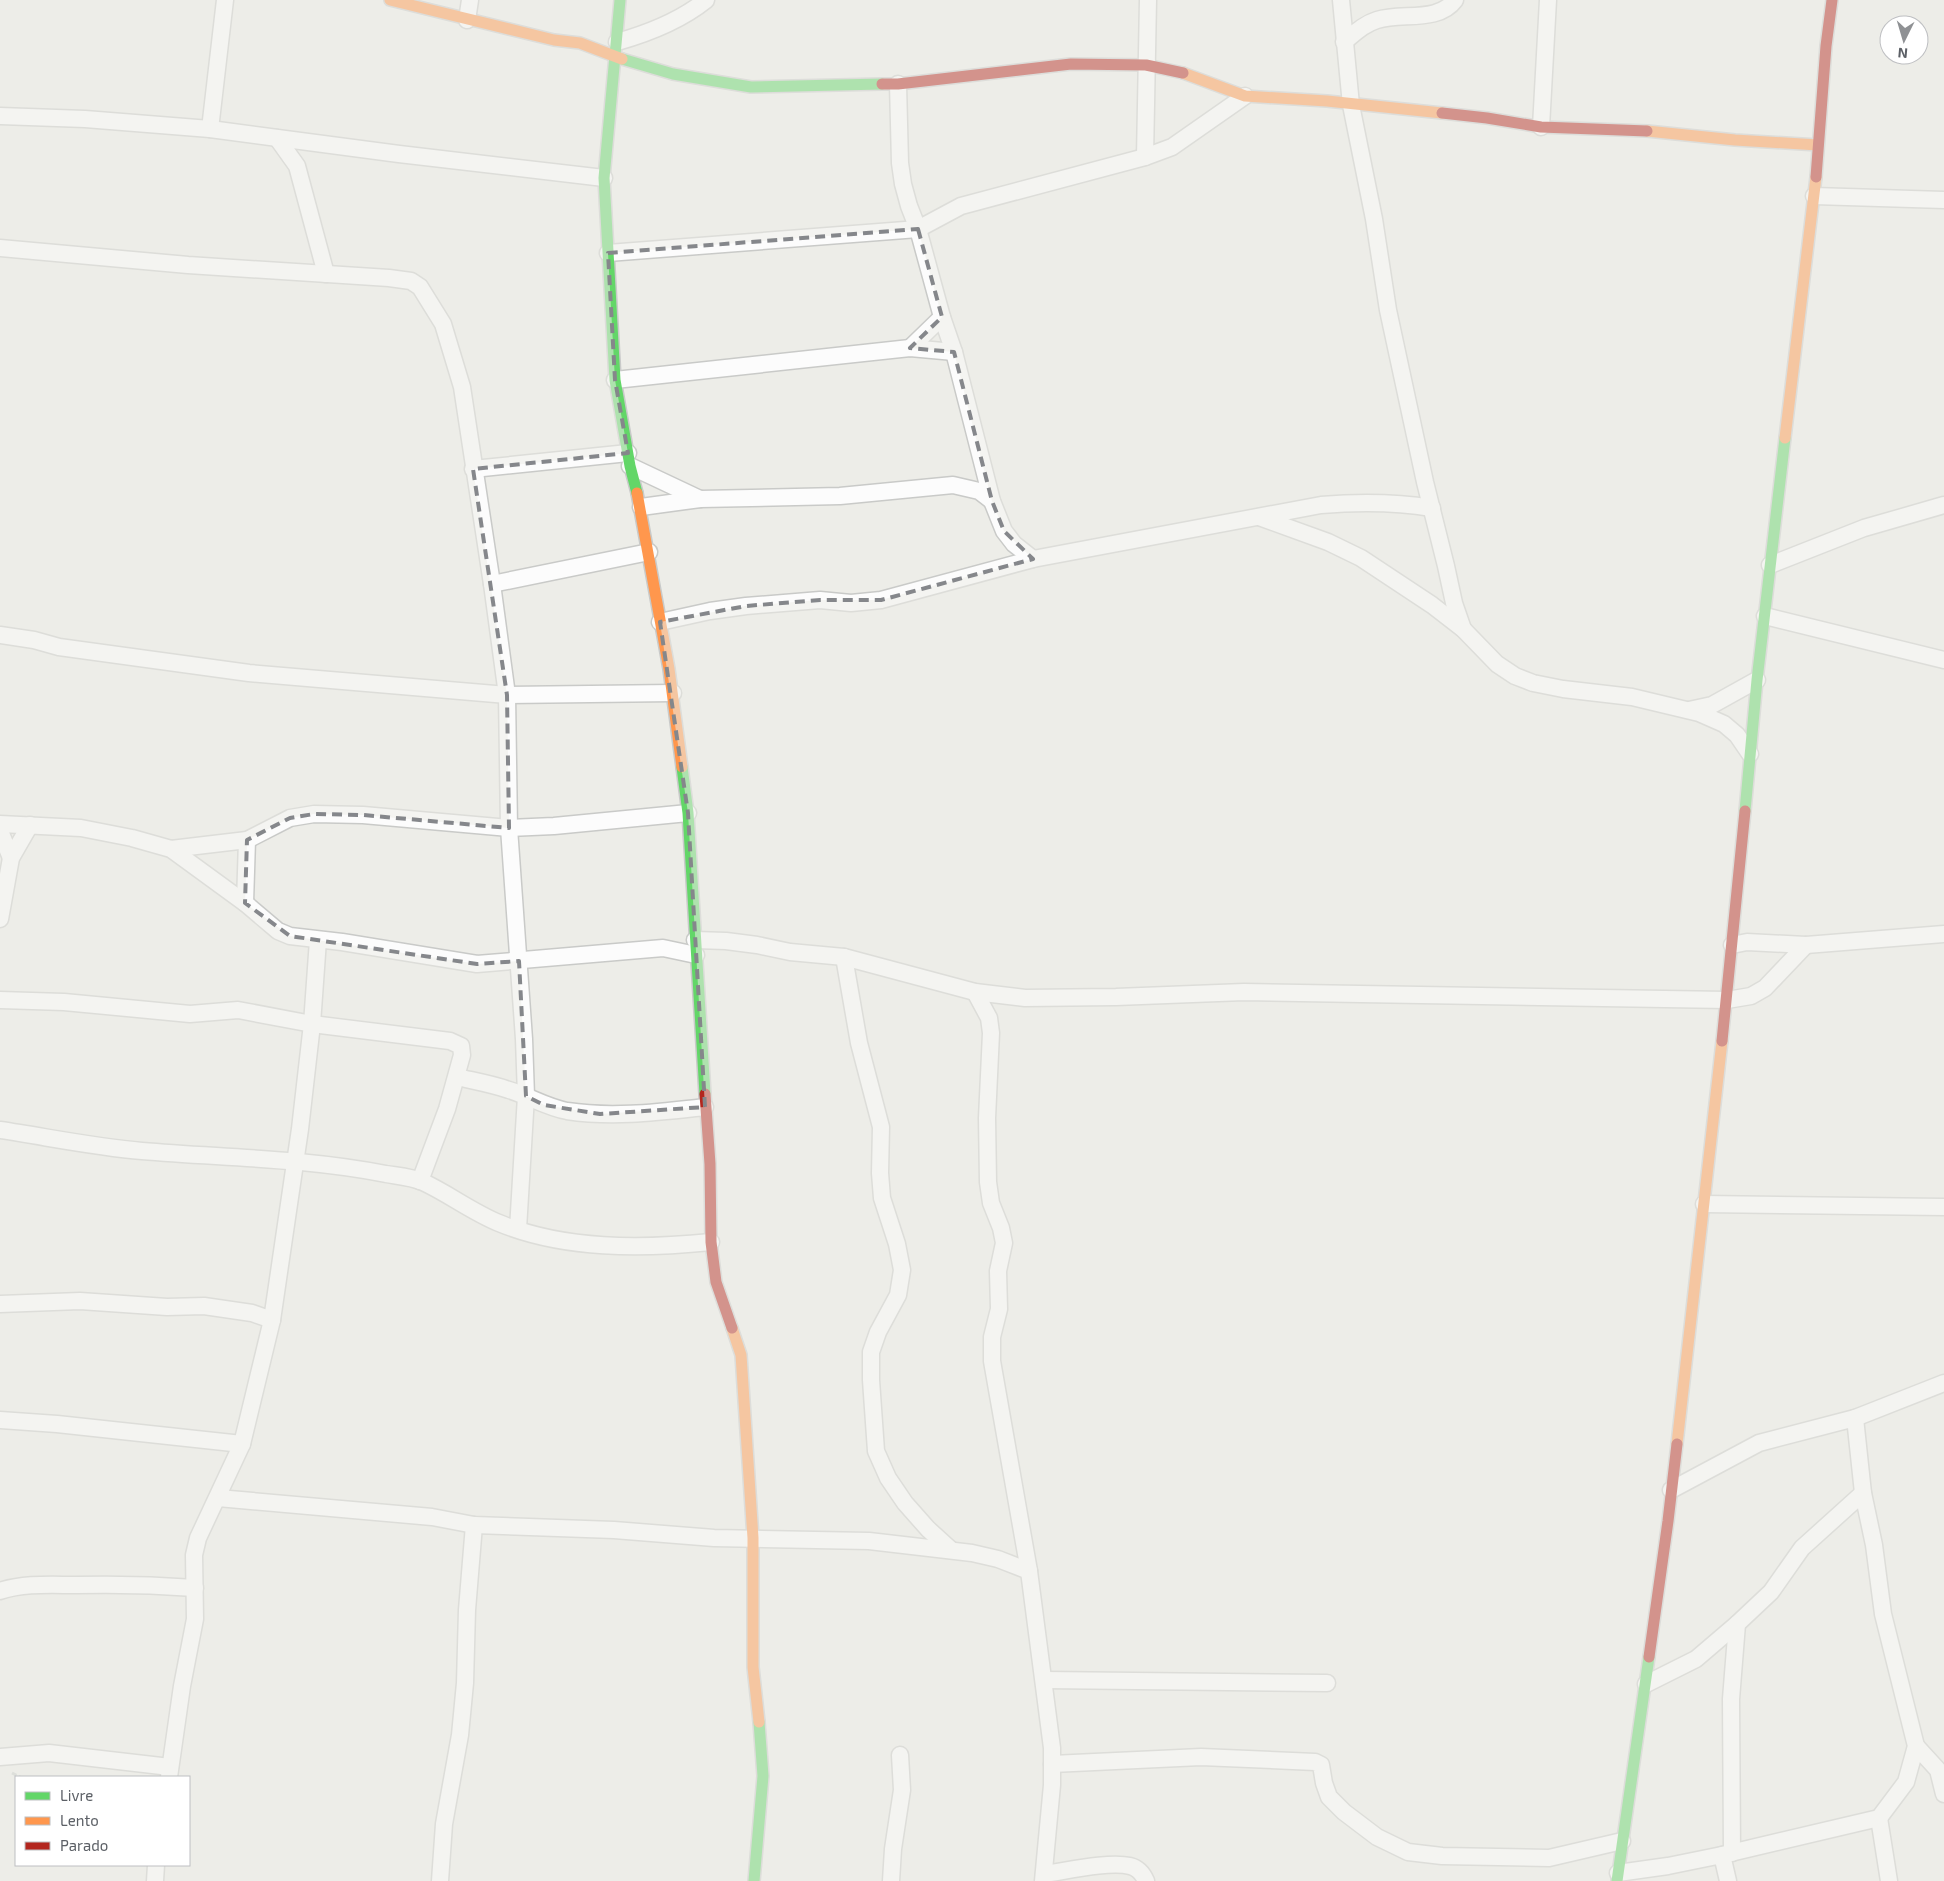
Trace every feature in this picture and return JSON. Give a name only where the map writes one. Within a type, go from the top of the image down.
[{"type":"street","points":[[210,129],[225,0]]},
{"type":"street","points":[[390,0],[554,40],[616,49],[673,74],[752,87],[898,84],[1071,64],[1146,65],[1175,70],[1245,96],[1487,118],[1541,126],[1818,145]]},
{"type":"street","points":[[467,20],[470,0]]},
{"type":"street","points":[[620,0],[604,178],[615,380],[629,459],[641,508],[673,693],[688,813],[710,1164],[711,1242],[716,1282],[741,1355],[753,1538],[753,1667],[763,1776],[754,1881]]},
{"type":"street","points":[[616,49],[680,18],[706,0]]},
{"type":"street","points":[[1145,157],[1148,0]]},
{"type":"street","points":[[1341,0],[1354,126],[1374,219],[1388,310],[1425,482],[1454,604],[1462,629]]},
{"type":"street","points":[[1344,42],[1364,26],[1379,20],[1439,12],[1449,8],[1455,0]]},
{"type":"street","points":[[1541,126],[1548,0]]},
{"type":"street","points":[[1832,0],[1826,46],[1814,196],[1757,680],[1732,945],[1704,1204],[1671,1490],[1646,1684],[1618,1877],[1727,1854],[1879,1818],[1906,1782],[1916,1746]]},
{"type":"street","points":[[898,84],[900,163],[909,206],[918,229],[942,317],[954,352],[992,501],[1004,531],[1014,544],[1033,559]]},
{"type":"street","points":[[608,253],[918,229],[961,206],[1145,157],[1172,147],[1245,96]]},
{"type":"street","points":[[1354,126],[1374,107]]},
{"type":"street","points":[[0,116],[85,119],[210,129],[604,178]]},
{"type":"street","points":[[277,138],[297,166],[326,274]]},
{"type":"street","points":[[1814,196],[1944,200]]},
{"type":"street","points":[[0,248],[188,265],[411,281],[420,287],[443,324],[462,386],[468,420],[473,469],[492,584],[506,695],[509,828],[519,961],[526,1096],[518,1229]]},
{"type":"street","points":[[910,348],[942,317]]},
{"type":"street","points":[[615,380],[910,348],[954,352]]},
{"type":"street","points":[[473,469],[629,459],[700,499]]},
{"type":"street","points":[[1410,504],[1425,482]]},
{"type":"street","points":[[641,508],[700,499],[840,496],[953,485],[979,491],[992,501]]},
{"type":"street","points":[[660,622],[746,606],[820,600],[851,603],[881,600],[1033,559],[1190,528],[1321,505],[1365,502],[1410,504],[1432,508]]},
{"type":"street","points":[[1770,565],[1864,528],[1944,505]]},
{"type":"street","points":[[1259,517],[1328,542],[1361,558],[1432,605],[1462,629],[1497,664],[1516,676],[1533,683],[1563,689],[1632,698],[1689,710],[1724,724],[1738,735],[1750,754]]},
{"type":"street","points":[[492,584],[649,552]]},
{"type":"street","points":[[1765,616],[1944,660]]},
{"type":"street","points":[[0,635],[79,650],[249,673],[506,695],[673,693]]},
{"type":"street","points":[[1689,710],[1712,705],[1757,680]]},
{"type":"street","points":[[171,849],[247,840],[290,818],[314,814],[363,815],[509,828],[554,826],[688,813]]},
{"type":"street","points":[[0,824],[81,828],[132,838],[171,849],[245,903],[278,931],[290,936],[342,942],[477,964],[695,947],[726,941],[790,952],[844,957],[975,992],[1025,998],[1116,998],[1244,992],[1726,1000],[1751,996],[1764,988],[1806,944]]},
{"type":"street","points":[[0,919],[11,858],[30,825]]},
{"type":"street","points":[[0,831],[11,858]]},
{"type":"street","points":[[245,903],[247,840]]},
{"type":"street","points":[[1732,945],[1746,942],[1806,944],[1944,934]]},
{"type":"street","points":[[0,1757],[49,1753],[169,1772],[182,1686],[195,1619],[194,1555],[198,1538],[242,1444],[272,1320],[296,1160],[312,1024],[318,940]]},
{"type":"street","points":[[844,957],[859,1043],[881,1127],[880,1173],[882,1198],[897,1244],[902,1270],[898,1295],[878,1332],[871,1352],[876,1451],[888,1478],[905,1503],[928,1529],[950,1549]]},
{"type":"street","points":[[975,992],[989,1018],[991,1033],[987,1118],[988,1182],[991,1203],[1001,1228],[1004,1243],[998,1271],[999,1309],[992,1337],[992,1361],[1029,1571],[1052,1748],[1052,1785],[1043,1878],[1116,1865],[1131,1866],[1143,1874],[1146,1881]]},
{"type":"street","points":[[0,1000],[64,1002],[190,1014],[238,1010],[312,1024],[450,1041],[460,1046],[462,1055],[448,1108],[420,1181]]},
{"type":"street","points":[[457,1077],[509,1090],[544,1105],[566,1111],[635,1115],[705,1107]]},
{"type":"street","points":[[0,1130],[140,1151],[296,1160],[385,1173],[420,1181],[500,1224],[567,1242],[642,1246],[711,1242]]},
{"type":"street","points":[[1704,1204],[1944,1207]]},
{"type":"street","points":[[0,1304],[80,1300],[167,1307],[204,1306],[252,1312],[272,1320]]},
{"type":"street","points":[[1671,1490],[1759,1442],[1855,1418],[1944,1383]]},
{"type":"street","points":[[1855,1418],[1863,1492],[1874,1545],[1884,1614],[1916,1746],[1938,1770],[1944,1794]]},
{"type":"street","points":[[0,1420],[57,1424],[242,1444]]},
{"type":"street","points":[[1646,1684],[1696,1659],[1737,1624],[1771,1592],[1802,1548],[1863,1492]]},
{"type":"street","points":[[218,1498],[432,1517],[474,1525],[614,1530],[714,1538],[869,1541],[950,1549],[998,1559],[1029,1571]]},
{"type":"street","points":[[440,1881],[444,1824],[460,1735],[465,1683],[467,1610],[474,1525]]},
{"type":"street","points":[[0,1591],[9,1588],[47,1585],[160,1585],[195,1588]]},
{"type":"street","points":[[1728,1881],[1731,1699],[1737,1624]]},
{"type":"street","points":[[1044,1680],[1327,1683]]},
{"type":"street","points":[[891,1881],[893,1849],[902,1790],[900,1755]]},
{"type":"street","points":[[1052,1764],[1201,1757],[1315,1762],[1321,1765],[1329,1797],[1344,1812],[1377,1837],[1408,1852],[1442,1856],[1549,1858],[1622,1841]]},
{"type":"street","points":[[1879,1818],[1889,1881]]},
{"type":"street","points":[[155,1881],[156,1866]]},
{"type":"highlighted area","points":[[918,229],[942,317],[910,348],[954,352],[992,501],[1004,531],[1033,559],[881,600],[820,600],[746,606],[660,622],[688,813],[705,1107],[600,1114],[544,1105],[526,1096],[519,961],[477,964],[290,936],[245,903],[247,840],[290,818],[314,814],[363,815],[509,828],[507,695],[473,469],[628,453],[615,380],[608,253]]},
{"type":"traffic: fast","points":[[620,0],[604,178],[615,380],[630,466],[637,493]]},
{"type":"traffic: fast","points":[[622,59],[673,74],[751,87],[882,84]]},
{"type":"traffic: fast","points":[[1745,811],[1757,680],[1785,438]]},
{"type":"traffic: fast","points":[[682,767],[688,813],[705,1094]]},
{"type":"traffic: fast","points":[[1617,1881],[1649,1657]]},
{"type":"traffic: fast","points":[[754,1881],[763,1776],[759,1722]]},
{"type":"traffic: slow","points":[[390,0],[554,40],[580,43],[622,59]]},
{"type":"traffic: slow","points":[[1183,73],[1245,96],[1327,101],[1442,113]]},
{"type":"traffic: slow","points":[[1647,131],[1735,140],[1818,145]]},
{"type":"traffic: slow","points":[[1785,438],[1816,177]]},
{"type":"traffic: slow","points":[[637,493],[669,669],[682,767]]},
{"type":"traffic: slow","points":[[1677,1444],[1722,1041]]},
{"type":"traffic: slow","points":[[732,1328],[741,1355],[753,1538],[753,1667],[759,1722]]},
{"type":"traffic: jam","points":[[1816,177],[1826,46],[1832,0]]},
{"type":"traffic: jam","points":[[882,84],[898,84],[1071,64],[1146,65],[1183,73]]},
{"type":"traffic: jam","points":[[1442,113],[1541,127],[1647,131]]},
{"type":"traffic: jam","points":[[1722,1041],[1745,811]]},
{"type":"traffic: jam","points":[[705,1094],[710,1164],[711,1242],[716,1282],[732,1328]]},
{"type":"traffic: jam","points":[[1649,1657],[1677,1444]]}]
